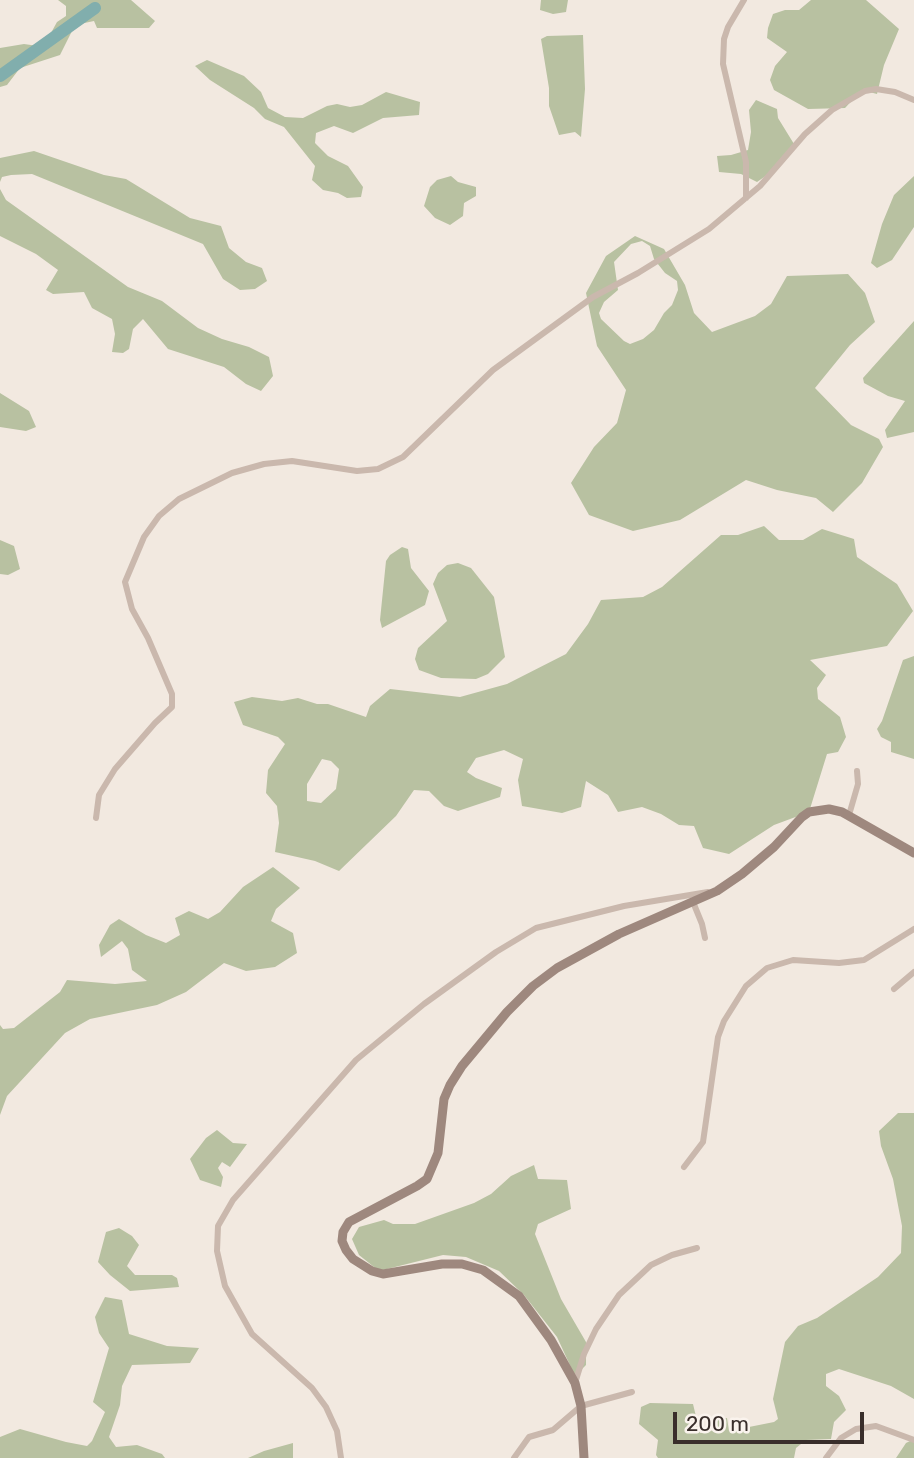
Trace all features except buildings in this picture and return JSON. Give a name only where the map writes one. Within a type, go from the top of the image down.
[{"type":"main road","points":[[584,1458],[581,1406],[576,1383],[531,1310],[519,1296],[483,1270],[462,1264],[372,1272],[353,1259],[346,1250],[342,1241],[343,1232],[349,1222],[426,1179],[435,1166],[444,1099],[450,1085],[479,1044],[533,986],[557,968],[586,950],[717,891],[763,856],[809,812],[829,809],[849,815],[914,853]]},
{"type":"street","points":[[744,0],[724,39],[723,64],[746,162],[746,198]]},
{"type":"street","points":[[96,818],[99,795],[115,769],[172,707],[172,694],[148,638],[132,609],[125,582],[144,537],[159,516],[178,499],[232,473],[264,464],[292,461],[357,471],[378,469],[403,457],[493,370],[593,297],[638,274],[709,229],[746,198],[832,110],[865,91],[876,89],[895,92],[914,100]]},
{"type":"street","points":[[849,815],[859,785],[857,771]]},
{"type":"street","points":[[341,1458],[337,1431],[326,1407],[312,1388],[252,1334],[225,1286],[217,1251],[218,1226],[233,1200],[356,1060],[424,1004],[496,952],[536,928],[624,906],[717,891]]},
{"type":"street","points":[[692,902],[705,938]]},
{"type":"street","points":[[684,1167],[704,1142],[718,1037],[724,1021],[746,986],[767,968],[793,960],[839,963],[864,960],[914,929]]},
{"type":"street","points":[[894,989],[914,972]]},
{"type":"street","points":[[576,1383],[584,1354],[596,1329],[619,1295],[651,1265],[672,1255],[697,1248]]},
{"type":"street","points":[[514,1458],[529,1437],[553,1430],[581,1406],[632,1392]]},
{"type":"street","points":[[826,1458],[841,1438],[856,1429],[876,1426],[914,1440]]},
{"type":"green space","points":[[58,0],[131,0],[155,21],[149,28],[97,28],[94,21],[75,25],[60,55],[20,68],[7,85],[0,87],[0,48],[24,44],[38,46],[46,42],[57,22],[66,16],[66,6]]},
{"type":"green space","points":[[541,0],[568,0],[566,12],[553,14],[540,10]]},
{"type":"green space","points":[[811,0],[866,0],[899,29],[884,65],[877,94],[862,90],[845,108],[808,109],[774,90],[770,80],[775,66],[787,52],[767,38],[773,14],[785,10],[799,10]]},
{"type":"green space","points":[[583,35],[585,89],[581,137],[575,132],[559,135],[549,106],[549,88],[541,39],[547,36]]},
{"type":"green space","points":[[207,60],[244,76],[261,92],[268,108],[285,117],[303,118],[337,104],[350,107],[362,105],[386,92],[420,102],[419,115],[383,118],[353,133],[334,126],[316,133],[315,143],[328,156],[348,166],[363,187],[361,197],[347,198],[323,190],[312,180],[315,166],[284,127],[265,119],[254,108],[210,80],[195,66]]},
{"type":"green space","points":[[756,100],[777,109],[778,118],[794,144],[767,175],[757,182],[741,174],[719,172],[717,156],[748,150],[751,132],[749,110]]},
{"type":"green space","points":[[34,151],[104,175],[126,179],[190,218],[221,226],[229,248],[246,262],[262,268],[267,281],[255,289],[240,290],[223,279],[203,244],[32,174],[2,177],[0,182],[0,158]]},
{"type":"green space","points":[[451,176],[458,182],[476,187],[476,196],[464,203],[463,216],[450,225],[435,218],[424,206],[430,187],[437,180]]},
{"type":"green space","points":[[914,176],[914,227],[892,260],[877,268],[871,263],[882,224],[894,195]]},
{"type":"green space","points":[[0,189],[6,200],[128,287],[162,301],[198,328],[269,357],[273,376],[261,391],[246,384],[224,367],[168,349],[143,319],[133,329],[129,349],[123,353],[112,352],[115,334],[112,319],[92,308],[84,292],[53,294],[46,290],[58,270],[36,254],[0,236]]},
{"type":"green space","points":[[635,236],[664,249],[685,285],[694,313],[712,332],[755,316],[771,304],[787,276],[848,274],[865,293],[875,322],[850,345],[815,388],[851,425],[879,439],[883,447],[862,483],[833,512],[816,498],[746,480],[680,520],[633,531],[589,515],[571,483],[594,447],[617,423],[626,390],[597,346],[586,293],[606,256]],"holes":[[[642,241],[650,246],[654,259],[665,273],[677,281],[678,290],[672,305],[654,330],[643,339],[630,344],[601,319],[599,313],[604,302],[618,290],[614,262],[631,244]]]},
{"type":"green space","points":[[914,321],[914,432],[887,438],[885,430],[905,401],[888,396],[864,383],[863,378]]},
{"type":"green space","points":[[0,393],[29,411],[36,427],[26,431],[0,427]]},
{"type":"green space","points":[[764,526],[779,540],[803,540],[822,529],[854,539],[857,557],[897,584],[913,611],[887,646],[810,660],[826,675],[817,688],[818,699],[840,717],[846,737],[838,752],[827,754],[809,812],[774,825],[729,854],[703,848],[694,826],[679,825],[642,807],[618,812],[608,795],[586,781],[581,807],[562,813],[522,806],[518,780],[523,759],[504,750],[476,758],[467,772],[502,788],[500,797],[458,811],[444,806],[429,791],[414,790],[396,816],[339,871],[315,861],[275,852],[279,823],[277,806],[266,793],[268,770],[285,744],[278,737],[243,725],[234,702],[252,697],[282,701],[298,698],[317,704],[328,704],[366,717],[370,706],[390,689],[460,697],[507,684],[566,654],[588,624],[601,600],[643,597],[662,587],[721,535],[738,535]],"holes":[[[322,759],[331,761],[339,769],[336,789],[321,803],[307,801],[307,784]]]},
{"type":"green space","points":[[0,540],[14,546],[20,569],[8,575],[0,574]]},
{"type":"green space","points":[[402,547],[408,549],[411,568],[429,591],[425,605],[382,628],[380,620],[386,561]]},
{"type":"green space","points":[[458,563],[471,568],[494,597],[505,657],[488,674],[476,679],[441,678],[419,670],[415,659],[418,648],[447,621],[433,584],[438,573],[447,565]]},
{"type":"green space","points":[[914,656],[914,759],[891,752],[891,742],[881,737],[877,729],[903,660]]},
{"type":"green space","points":[[273,867],[300,888],[276,909],[271,921],[293,933],[297,953],[275,967],[246,971],[224,963],[186,992],[157,1005],[90,1019],[65,1033],[7,1096],[0,1115],[0,1025],[3,1029],[14,1028],[60,992],[67,980],[115,984],[147,981],[132,970],[128,949],[122,941],[101,957],[99,945],[110,925],[119,919],[166,943],[180,935],[175,918],[189,911],[208,919],[220,912],[243,887]]},
{"type":"green space","points":[[898,1113],[914,1113],[914,1399],[891,1386],[839,1369],[826,1374],[826,1386],[839,1396],[846,1410],[834,1422],[831,1439],[806,1440],[796,1448],[794,1458],[658,1458],[658,1440],[639,1424],[641,1407],[650,1403],[693,1404],[700,1433],[714,1430],[713,1418],[727,1418],[729,1431],[774,1422],[778,1419],[773,1399],[785,1342],[798,1326],[817,1318],[878,1277],[901,1253],[902,1226],[893,1179],[881,1146],[879,1131]]},
{"type":"green space","points":[[217,1130],[233,1143],[247,1144],[230,1167],[222,1162],[218,1168],[223,1177],[221,1187],[200,1180],[190,1159],[206,1138]]},
{"type":"green space","points":[[534,1165],[538,1179],[567,1180],[571,1209],[538,1224],[535,1234],[561,1299],[586,1342],[586,1365],[575,1376],[557,1337],[524,1295],[499,1271],[466,1257],[443,1255],[379,1271],[359,1255],[352,1239],[359,1227],[384,1220],[393,1224],[415,1224],[474,1203],[491,1194],[511,1176]]},
{"type":"green space","points":[[119,1228],[132,1236],[139,1245],[127,1266],[135,1275],[172,1275],[177,1278],[179,1287],[130,1291],[110,1275],[98,1262],[106,1232]]},
{"type":"green space","points":[[105,1297],[122,1300],[129,1334],[167,1346],[199,1348],[190,1363],[132,1365],[122,1386],[120,1405],[109,1437],[116,1447],[137,1445],[162,1454],[165,1458],[0,1458],[0,1437],[20,1429],[87,1446],[92,1441],[105,1412],[93,1402],[109,1348],[99,1333],[95,1317]]},
{"type":"green space","points":[[914,1439],[914,1458],[896,1458],[906,1443]]},
{"type":"green space","points":[[293,1443],[293,1458],[248,1458],[264,1451]]},
{"type":"waterway","points":[[0,76],[95,8]]}]
